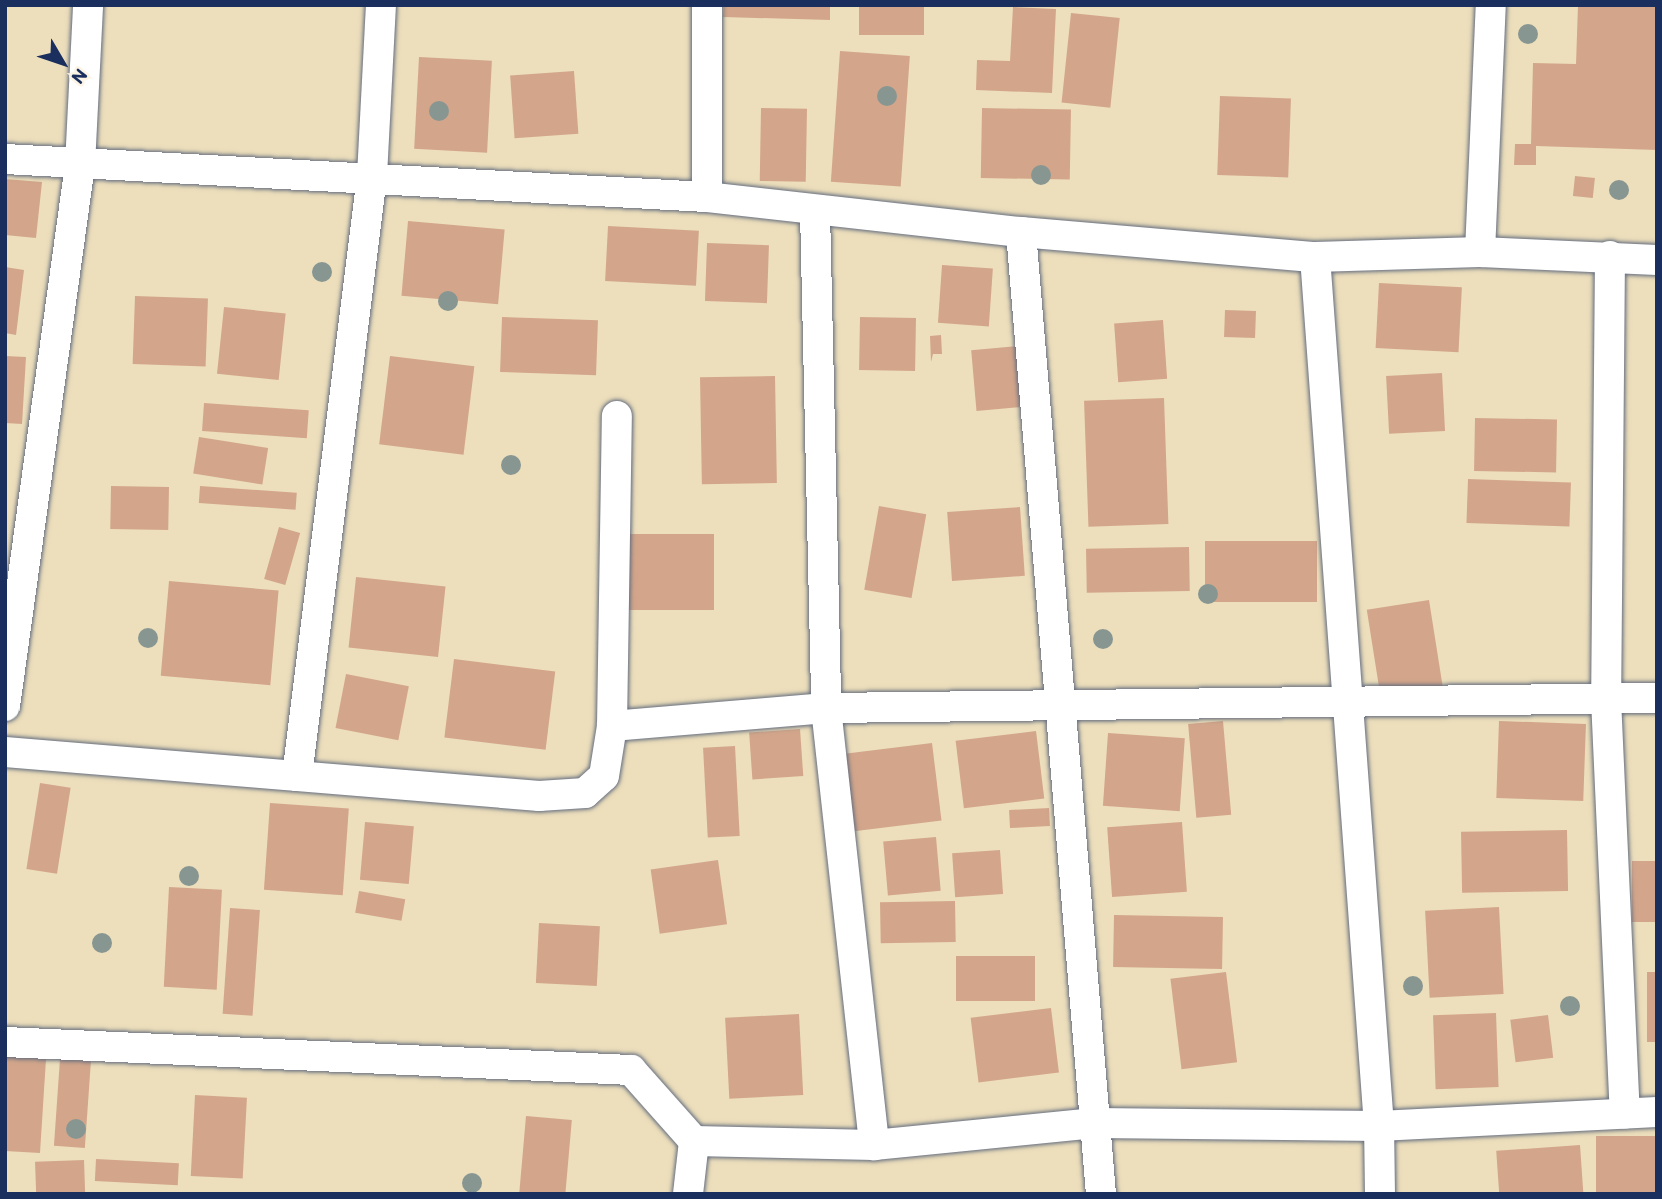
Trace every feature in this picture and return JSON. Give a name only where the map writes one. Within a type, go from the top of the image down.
[{"type":"street","points":[[5,705],[80,165],[88,5]]},
{"type":"street","points":[[297,776],[372,176],[381,5]]},
{"type":"street","points":[[707,5],[707,197]]},
{"type":"street","points":[[1480,252],[1491,5]]},
{"type":"street","points":[[5,159],[80,165],[372,176],[707,197],[1021,232],[1315,257],[1480,252],[1657,260]]},
{"type":"street","points":[[815,210],[826,708],[874,1145]]},
{"type":"street","points":[[1021,232],[1101,1194]]},
{"type":"street","points":[[1610,256],[1606,699],[1625,1114]]},
{"type":"street","points":[[1315,257],[1380,1126],[1380,1194]]},
{"type":"street","points":[[5,752],[540,796],[584,793],[604,776],[612,726],[617,416]]},
{"type":"street","points":[[612,726],[826,708],[1347,704],[1657,698]]},
{"type":"street","points":[[5,1042],[631,1070],[694,1142],[688,1194]]},
{"type":"street","points":[[694,1142],[874,1145],[1094,1123],[1380,1126],[1657,1112]]},
{"type":"building","points":[[724,5],[830,5],[830,20],[723,17]]},
{"type":"building","points":[[859,5],[924,5],[924,35],[859,35]]},
{"type":"building","points":[[1578,5],[1657,5],[1657,150],[1536,146],[1536,165],[1514,165],[1515,144],[1531,144],[1533,63],[1576,64]]},
{"type":"building","points":[[1013,7],[1056,9],[1052,93],[976,90],[977,60],[1010,61]]},
{"type":"building","points":[[1071,13],[1120,18],[1110,108],[1062,103]]},
{"type":"building","points":[[840,51],[910,56],[901,187],[831,182]]},
{"type":"building","points":[[419,57],[492,61],[487,153],[414,149]]},
{"type":"building","points":[[574,71],[578,134],[515,138],[510,75]]},
{"type":"building","points":[[1220,96],[1291,98],[1288,177],[1217,175]]},
{"type":"building","points":[[761,108],[807,109],[806,182],[760,181]]},
{"type":"building","points":[[982,108],[1071,110],[1070,180],[981,178]]},
{"type":"building","points":[[1575,176],[1595,178],[1593,198],[1573,196]]},
{"type":"building","points":[[5,179],[42,182],[36,238],[5,235]]},
{"type":"building","points":[[408,221],[505,229],[498,304],[401,296]]},
{"type":"building","points":[[608,226],[699,231],[696,286],[605,281]]},
{"type":"building","points":[[707,243],[769,245],[767,303],[705,301]]},
{"type":"building","points":[[942,265],[993,269],[989,326],[938,323]]},
{"type":"building","points":[[5,267],[24,270],[16,335],[5,333]]},
{"type":"building","points":[[1379,283],[1462,287],[1458,352],[1376,348]]},
{"type":"building","points":[[135,296],[208,299],[206,367],[133,364]]},
{"type":"building","points":[[224,307],[286,313],[279,380],[217,374]]},
{"type":"building","points":[[1225,310],[1256,311],[1255,338],[1224,337]]},
{"type":"building","points":[[502,317],[598,320],[596,375],[500,372]]},
{"type":"building","points":[[860,317],[916,318],[915,371],[859,370]]},
{"type":"building","points":[[1163,320],[1167,379],[1118,382],[1114,323]]},
{"type":"building","points":[[941,335],[942,354],[933,354],[931,362],[930,336]]},
{"type":"building","points":[[1019,346],[1024,407],[976,411],[971,350]]},
{"type":"building","points":[[5,356],[26,357],[22,424],[5,423]]},
{"type":"building","points":[[390,356],[474,366],[464,455],[379,444]]},
{"type":"building","points":[[1442,373],[1445,431],[1389,434],[1386,376]]},
{"type":"building","points":[[775,376],[777,483],[702,484],[700,377]]},
{"type":"building","points":[[1164,398],[1168,524],[1088,527],[1084,401]]},
{"type":"building","points":[[204,403],[309,410],[307,438],[202,431]]},
{"type":"building","points":[[1475,418],[1557,419],[1556,472],[1474,471]]},
{"type":"building","points":[[199,437],[268,448],[262,484],[193,474]]},
{"type":"building","points":[[1468,479],[1571,483],[1569,527],[1466,523]]},
{"type":"building","points":[[111,486],[169,487],[168,530],[110,529]]},
{"type":"building","points":[[200,486],[297,493],[296,510],[199,503]]},
{"type":"building","points":[[879,506],[926,514],[912,598],[864,590]]},
{"type":"building","points":[[1020,507],[1025,576],[952,581],[947,512]]},
{"type":"building","points":[[279,527],[300,533],[285,585],[264,579]]},
{"type":"building","points":[[627,534],[714,534],[714,610],[627,610]]},
{"type":"building","points":[[1205,541],[1317,541],[1317,602],[1205,602]]},
{"type":"building","points":[[1189,547],[1190,591],[1087,593],[1086,549]]},
{"type":"building","points":[[356,577],[446,586],[438,657],[349,648]]},
{"type":"building","points":[[169,581],[279,591],[270,685],[161,676]]},
{"type":"building","points":[[1429,600],[1443,686],[1380,696],[1367,610]]},
{"type":"building","points":[[454,659],[555,671],[546,750],[444,737]]},
{"type":"building","points":[[346,674],[409,686],[398,740],[336,728]]},
{"type":"building","points":[[1223,721],[1231,815],[1196,818],[1188,724]]},
{"type":"building","points":[[1499,721],[1586,724],[1583,801],[1496,798]]},
{"type":"building","points":[[800,729],[803,776],[752,779],[749,733]]},
{"type":"building","points":[[1036,731],[1044,798],[964,808],[956,741]]},
{"type":"building","points":[[1108,733],[1185,738],[1180,811],[1103,806]]},
{"type":"building","points":[[932,743],[942,820],[852,831],[843,754]]},
{"type":"building","points":[[735,746],[740,836],[708,838],[703,748]]},
{"type":"building","points":[[40,783],[71,788],[57,874],[26,869]]},
{"type":"building","points":[[270,803],[349,809],[343,895],[264,890]]},
{"type":"building","points":[[1049,808],[1050,826],[1010,828],[1009,810]]},
{"type":"building","points":[[365,822],[414,826],[409,884],[360,880]]},
{"type":"building","points":[[1182,822],[1187,892],[1112,897],[1107,827]]},
{"type":"building","points":[[1567,830],[1568,891],[1462,893],[1461,832]]},
{"type":"building","points":[[936,837],[941,891],[888,895],[883,842]]},
{"type":"building","points":[[1000,850],[1003,894],[955,897],[952,853]]},
{"type":"building","points":[[718,860],[727,924],[660,934],[651,869]]},
{"type":"building","points":[[1632,861],[1657,861],[1657,922],[1632,922]]},
{"type":"building","points":[[169,887],[222,890],[217,990],[164,987]]},
{"type":"building","points":[[359,891],[405,899],[401,921],[355,913]]},
{"type":"building","points":[[955,901],[956,942],[881,943],[880,902]]},
{"type":"building","points":[[1499,907],[1504,994],[1430,998],[1425,911]]},
{"type":"building","points":[[230,908],[260,910],[253,1016],[223,1014]]},
{"type":"building","points":[[1114,915],[1223,917],[1222,969],[1113,967]]},
{"type":"building","points":[[539,923],[600,926],[597,986],[536,983]]},
{"type":"building","points":[[956,956],[1035,956],[1035,1001],[956,1001]]},
{"type":"building","points":[[1226,972],[1237,1062],[1182,1069],[1170,979]]},
{"type":"building","points":[[1647,972],[1657,972],[1657,1042],[1647,1042]]},
{"type":"building","points":[[1051,1008],[1059,1073],[979,1082],[971,1018]]},
{"type":"building","points":[[1496,1013],[1499,1087],[1436,1089],[1433,1015]]},
{"type":"building","points":[[799,1014],[803,1095],[729,1099],[725,1018]]},
{"type":"building","points":[[1548,1015],[1553,1058],[1516,1062],[1510,1020]]},
{"type":"building","points":[[5,1056],[46,1059],[40,1153],[5,1151]]},
{"type":"building","points":[[60,1059],[91,1061],[85,1148],[54,1146]]},
{"type":"building","points":[[195,1095],[247,1098],[243,1179],[191,1176]]},
{"type":"building","points":[[526,1116],[572,1120],[565,1194],[519,1194]]},
{"type":"building","points":[[1596,1136],[1657,1136],[1657,1194],[1596,1194]]},
{"type":"building","points":[[1580,1145],[1583,1194],[1499,1194],[1496,1151]]},
{"type":"building","points":[[96,1159],[179,1163],[178,1185],[95,1181]]},
{"type":"building","points":[[84,1160],[85,1194],[36,1194],[35,1162]]}]
